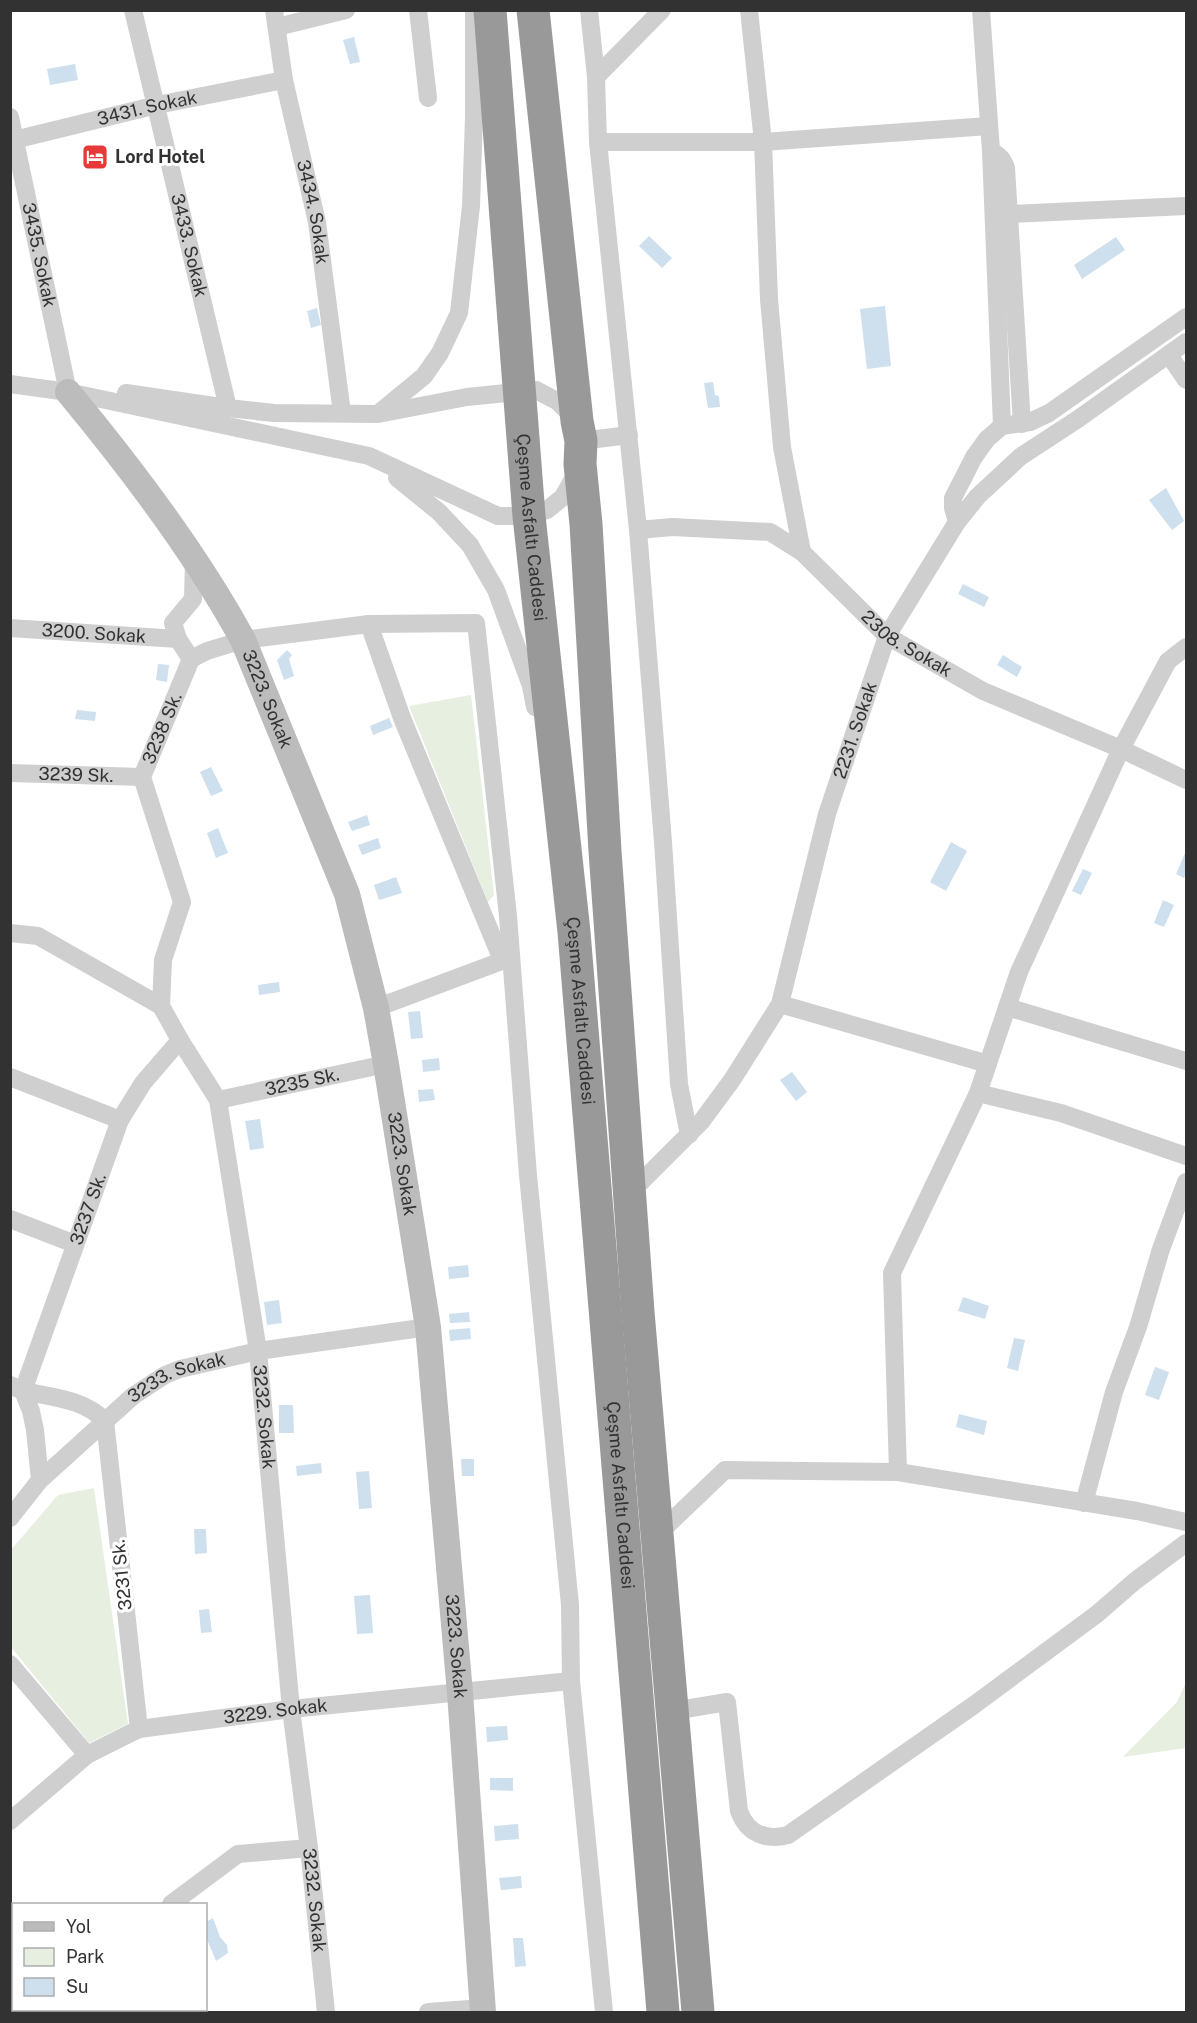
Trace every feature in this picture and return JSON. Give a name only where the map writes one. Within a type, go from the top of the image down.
[{"type":"highway","name":"Çeşme Asfaltı Caddesi","points":[[490,10],[530,516],[574,932],[663,2013]]},
{"type":"highway","name":"Çeşme Asfaltı Caddesi","points":[[533,10],[586,524],[605,851],[629,1194],[698,2013]]},
{"type":"street","name":"3433. Sokak","points":[[133,10],[228,408]]},
{"type":"street","points":[[275,19],[346,10]]},
{"type":"street","points":[[418,10],[428,98]]},
{"type":"street","points":[[378,414],[424,376],[440,353],[459,313],[471,206],[474,10]]},
{"type":"street","points":[[590,10],[596,77],[598,142],[638,530],[665,866],[679,1084],[689,1135]]},
{"type":"street","points":[[596,77],[662,10]]},
{"type":"street","points":[[749,10],[763,142],[769,299],[782,447],[802,552]]},
{"type":"street","points":[[981,10],[991,151],[1002,426]]},
{"type":"street","name":"3434. Sokak","points":[[275,19],[284,80],[317,222],[342,414]]},
{"type":"street","name":"3431. Sokak","points":[[13,141],[157,105],[284,80]]},
{"type":"street","name":"3435. Sokak","points":[[10,117],[13,141],[68,392]]},
{"type":"street","points":[[598,142],[763,142],[989,126]]},
{"type":"street","points":[[991,151],[1004,160],[1006,168],[1022,424]]},
{"type":"street","points":[[1008,214],[1186,206]]},
{"type":"street","points":[[957,522],[953,498],[980,447],[1002,426],[1022,424],[1049,413],[1186,316]]},
{"type":"street","name":"2231. Sokak","points":[[629,1194],[701,1122],[732,1080],[780,1004],[827,814],[887,636],[957,522],[978,496],[1020,457],[1186,342]]},
{"type":"street","points":[[1169,355],[1186,380]]},
{"type":"street","points":[[10,384],[68,392],[369,456],[498,516],[530,516],[547,510],[563,497],[579,442],[557,401],[537,390],[467,397],[378,414],[274,413],[92,388],[68,392]]},
{"type":"street","name":"3223. Sokak","points":[[68,392],[109,442],[224,603],[243,640],[347,894],[376,1008],[428,1327],[460,1693],[483,2010]]},
{"type":"street","points":[[579,442],[629,435]]},
{"type":"street","points":[[369,456],[439,512],[470,545],[496,590],[531,686],[574,932]]},
{"type":"street","name":"2308. Sokak","points":[[638,530],[672,527],[770,531],[802,552],[887,636],[983,691],[1121,749],[1186,780]]},
{"type":"street","points":[[194,560],[193,599],[174,623],[178,639],[192,659],[207,651],[243,640],[369,624],[476,623],[508,915],[506,959],[570,1605],[571,1681],[604,2013]]},
{"type":"street","points":[[369,624],[402,718],[506,959]]},
{"type":"street","name":"3200. Sokak","points":[[10,628],[178,639]]},
{"type":"street","points":[[898,1472],[892,1273],[978,1092],[1019,972],[1121,749],[1168,662],[1186,647]]},
{"type":"street","name":"3238 Sk.","points":[[161,1006],[163,960],[182,902],[142,777],[192,659]]},
{"type":"street","name":"3239 Sk.","points":[[10,773],[142,777]]},
{"type":"street","points":[[10,933],[38,936],[161,1006]]},
{"type":"street","points":[[376,1008],[506,959]]},
{"type":"street","points":[[780,1004],[988,1064]]},
{"type":"street","name":"3232. Sokak","points":[[161,1006],[218,1100],[258,1352],[291,1709],[309,1848],[326,2013]]},
{"type":"street","points":[[1007,1007],[1186,1061]]},
{"type":"street","name":"3237 Sk.","points":[[17,1388],[75,1244],[120,1120],[143,1083],[180,1040]]},
{"type":"street","name":"3235 Sk.","points":[[218,1100],[386,1064]]},
{"type":"street","points":[[10,1077],[120,1120]]},
{"type":"street","points":[[978,1092],[1062,1113],[1186,1156]]},
{"type":"street","points":[[1084,1503],[1114,1392],[1138,1327],[1161,1249],[1186,1182]]},
{"type":"street","points":[[10,1219],[75,1244]]},
{"type":"street","name":"3233. Sokak","points":[[10,1518],[40,1480],[140,1390],[165,1375],[180,1369],[258,1352],[428,1327]]},
{"type":"street","points":[[17,1388],[79,1403],[95,1411],[105,1421]]},
{"type":"street","points":[[17,1388],[31,1411],[40,1480]]},
{"type":"street","name":"3231 Sk.","points":[[105,1421],[139,1729]]},
{"type":"street","points":[[658,1534],[725,1470],[898,1472],[1137,1511],[1186,1522]]},
{"type":"street","points":[[673,1710],[727,1702],[739,1811],[742,1819],[759,1835],[778,1837],[788,1834],[974,1705],[1097,1614],[1135,1581],[1186,1543]]},
{"type":"street","points":[[10,1664],[87,1755]]},
{"type":"street","name":"3229. Sokak","points":[[10,1821],[87,1755],[139,1729],[291,1709],[571,1681]]},
{"type":"street","points":[[174,1903],[238,1854],[309,1848]]},
{"type":"street","points":[[428,2013],[483,2010]]},
{"type":"green space","points":[[471,695],[494,895],[488,902],[409,706]]},
{"type":"green space","points":[[94,1488],[128,1724],[89,1743],[11,1647],[10,1551],[58,1495]]},
{"type":"green space","points":[[1186,1682],[1186,1748],[1123,1757],[1177,1702]]},
{"type":"water","points":[[354,37],[360,62],[350,64],[343,40]]},
{"type":"water","points":[[75,64],[78,80],[50,85],[47,69]]},
{"type":"water","points":[[649,236],[672,258],[662,268],[639,246]]},
{"type":"water","points":[[1116,237],[1125,250],[1082,279],[1074,265]]},
{"type":"water","points":[[885,306],[891,366],[867,369],[860,309]]},
{"type":"water","points":[[317,308],[321,325],[311,328],[307,311]]},
{"type":"water","points":[[713,382],[715,395],[719,396],[720,407],[708,408],[704,383]]},
{"type":"water","points":[[1166,488],[1184,521],[1172,530],[1149,500]]},
{"type":"water","points":[[963,584],[989,597],[984,607],[958,594]]},
{"type":"water","points":[[287,650],[292,655],[289,659],[294,676],[284,680],[277,660]]},
{"type":"water","points":[[1003,655],[1022,667],[1017,677],[997,665]]},
{"type":"water","points":[[158,664],[169,665],[167,682],[156,680]]},
{"type":"water","points":[[77,710],[96,712],[95,721],[75,719]]},
{"type":"water","points":[[389,718],[393,727],[373,735],[370,726]]},
{"type":"water","points":[[211,767],[223,791],[211,796],[200,772]]},
{"type":"water","points":[[367,815],[370,825],[352,831],[348,822]]},
{"type":"water","points":[[218,828],[228,853],[216,858],[207,833]]},
{"type":"water","points":[[378,838],[381,848],[362,855],[358,845]]},
{"type":"water","points":[[951,842],[967,851],[946,891],[930,882]]},
{"type":"water","points":[[1185,853],[1186,873],[1184,878],[1176,874]]},
{"type":"water","points":[[1083,869],[1092,873],[1081,895],[1072,891]]},
{"type":"water","points":[[396,877],[402,893],[379,900],[374,885]]},
{"type":"water","points":[[1163,900],[1174,905],[1164,927],[1154,923]]},
{"type":"water","points":[[279,982],[280,992],[259,995],[258,985]]},
{"type":"water","points":[[420,1011],[423,1038],[411,1039],[408,1012]]},
{"type":"water","points":[[439,1058],[440,1070],[423,1072],[422,1060]]},
{"type":"water","points":[[792,1072],[807,1092],[796,1101],[780,1080]]},
{"type":"water","points":[[433,1089],[435,1100],[419,1102],[418,1090]]},
{"type":"water","points":[[260,1119],[264,1148],[250,1150],[245,1121]]},
{"type":"water","points":[[468,1265],[469,1277],[449,1279],[448,1267]]},
{"type":"water","points":[[963,1297],[989,1306],[985,1319],[958,1311]]},
{"type":"water","points":[[279,1300],[282,1323],[267,1325],[264,1302]]},
{"type":"water","points":[[469,1312],[470,1322],[450,1323],[449,1314]]},
{"type":"water","points":[[470,1328],[471,1339],[450,1341],[449,1330]]},
{"type":"water","points":[[1014,1338],[1025,1340],[1018,1371],[1007,1368]]},
{"type":"water","points":[[1155,1367],[1169,1372],[1159,1400],[1145,1395]]},
{"type":"water","points":[[279,1405],[293,1405],[294,1433],[279,1433]]},
{"type":"water","points":[[959,1414],[987,1421],[984,1435],[956,1427]]},
{"type":"water","points":[[461,1459],[474,1459],[474,1476],[462,1476]]},
{"type":"water","points":[[321,1463],[322,1473],[297,1476],[296,1466]]},
{"type":"water","points":[[369,1471],[372,1508],[359,1509],[356,1472]]},
{"type":"water","points":[[194,1529],[206,1529],[207,1553],[195,1554]]},
{"type":"water","points":[[370,1595],[373,1633],[357,1634],[354,1596]]},
{"type":"water","points":[[209,1609],[212,1632],[201,1633],[199,1610]]},
{"type":"water","points":[[507,1726],[508,1740],[487,1742],[486,1727]]},
{"type":"water","points":[[490,1778],[513,1778],[513,1791],[490,1790]]},
{"type":"water","points":[[518,1824],[519,1839],[495,1841],[494,1826]]},
{"type":"water","points":[[521,1876],[522,1888],[501,1890],[499,1878]]},
{"type":"water","points":[[213,1918],[220,1937],[227,1945],[228,1953],[216,1961],[207,1939],[207,1921]]},
{"type":"water","points":[[513,1938],[523,1938],[526,1966],[515,1967]]},
{"type":"place","name":"Lord Hotel","points":[[95,157]]}]
